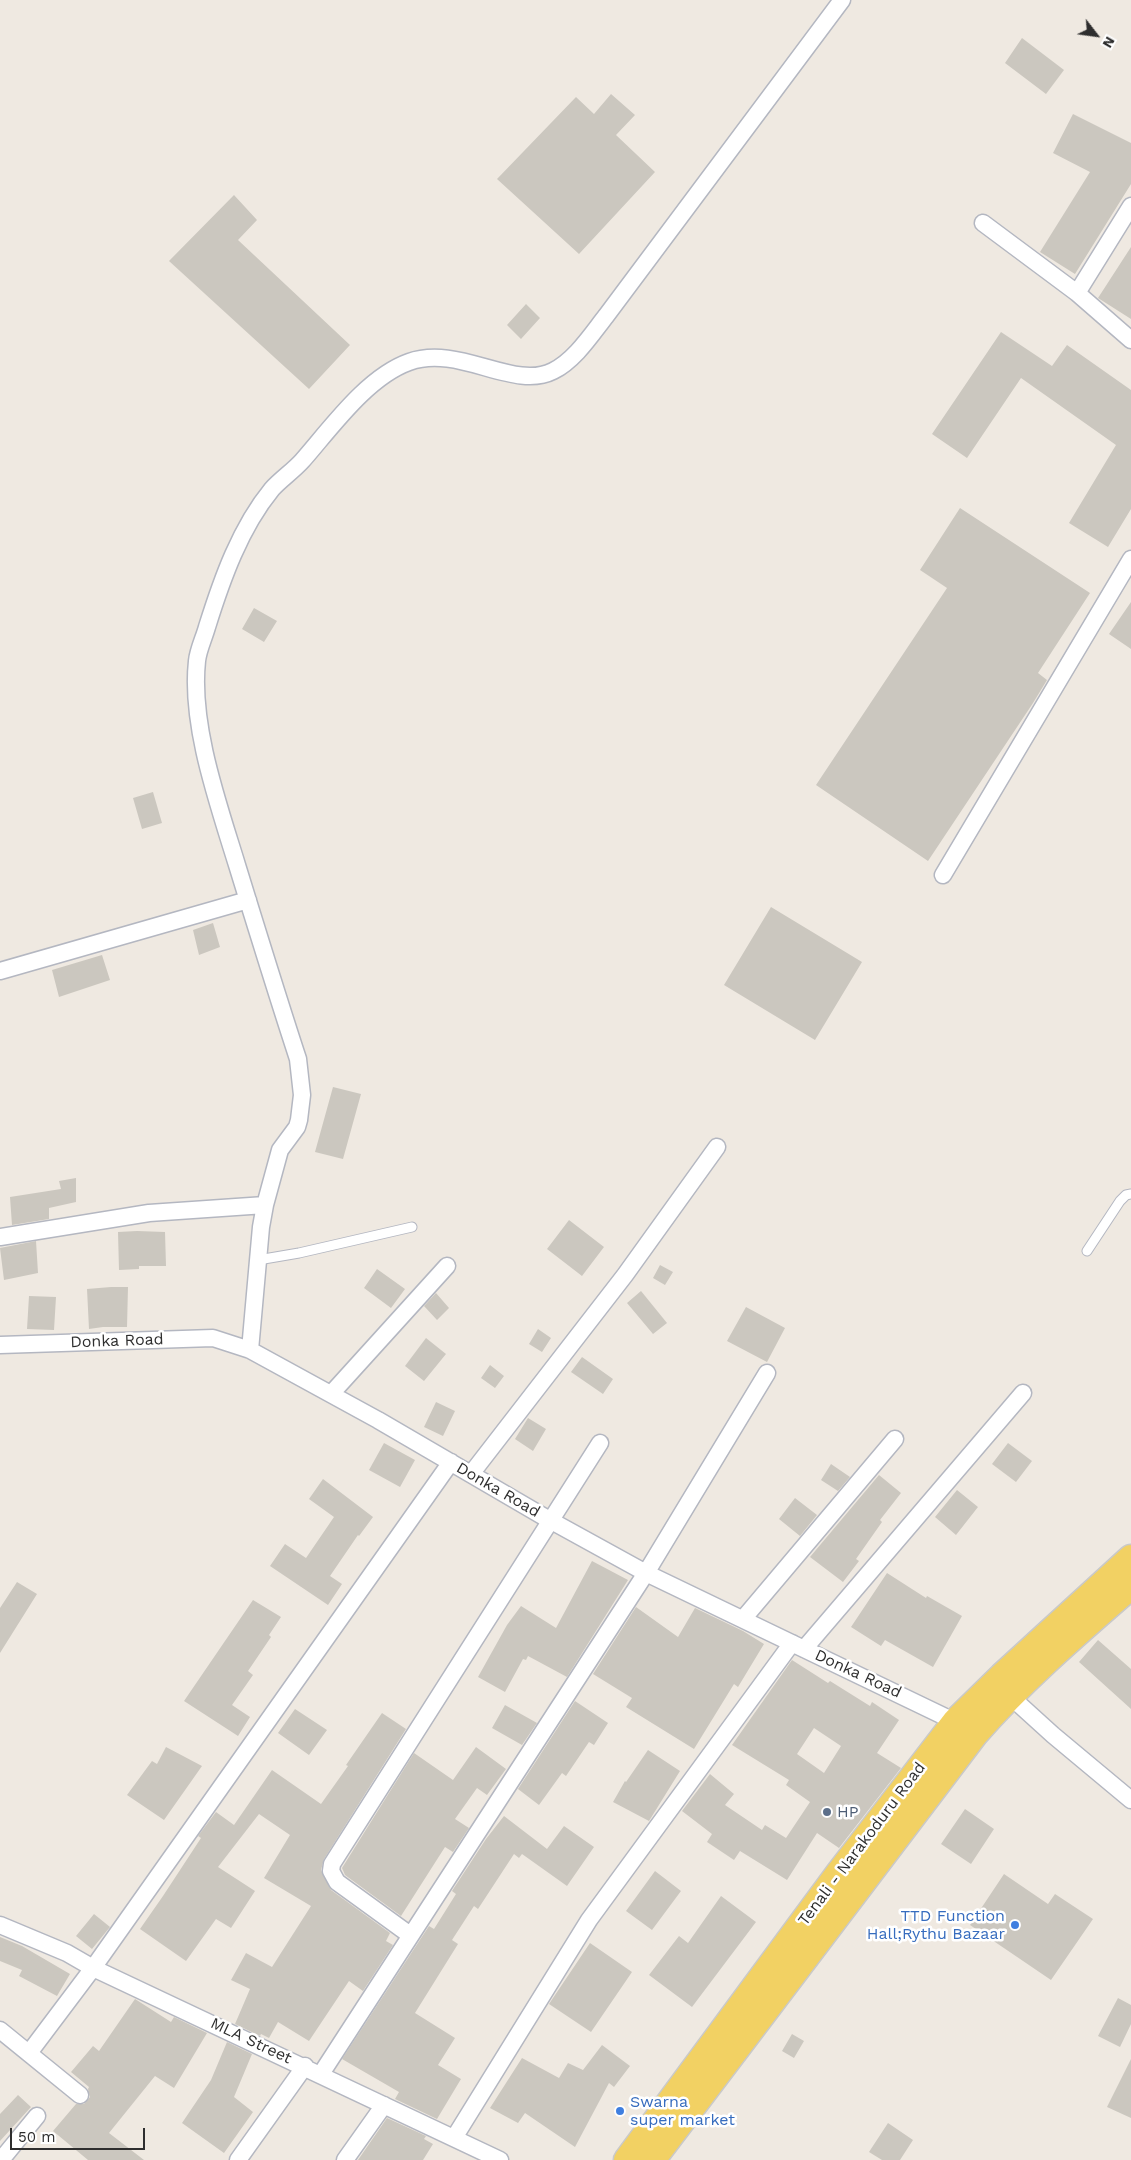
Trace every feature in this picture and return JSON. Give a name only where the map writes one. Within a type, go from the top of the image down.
[{"type":"main road","name":"Tenali - Narakoduru Road","points":[[652,2160],[1002,1676],[1131,1558]]},
{"type":"main road","name":"Tenali - Narakoduru Road","points":[[627,2160],[839,1873],[965,1728],[1010,1696],[1131,1586]]},
{"type":"street","points":[[250,1350],[264,1205],[280,1150],[297,1127],[302,1095],[298,1059],[210,777],[196,700],[197,659],[223,578],[251,521],[274,488],[298,465],[347,408],[382,377],[408,362],[432,356],[453,358],[513,374],[535,376],[552,372],[566,362],[606,316],[842,0]]},
{"type":"street","points":[[1077,293],[1131,206]]},
{"type":"street","points":[[983,223],[1077,293],[1131,340]]},
{"type":"street","points":[[943,875],[1131,559]]},
{"type":"street","points":[[0,971],[248,900]]},
{"type":"street","points":[[471,1474],[631,1268],[717,1147]]},
{"type":"street","points":[[0,1237],[148,1213],[264,1205]]},
{"type":"street","points":[[331,1394],[447,1266]]},
{"type":"street","name":"Donka Road","points":[[0,1345],[213,1338],[250,1350],[646,1573],[965,1728]]},
{"type":"street","points":[[321,2074],[646,1573],[767,1373]]},
{"type":"street","points":[[454,2138],[589,1920],[798,1646],[1022,1393]]},
{"type":"street","points":[[743,1619],[895,1439]]},
{"type":"street","points":[[410,1936],[337,1882],[331,1871],[332,1864],[600,1443]]},
{"type":"street","points":[[29,2053],[93,1968],[450,1462]]},
{"type":"street","points":[[1010,1696],[1053,1735],[1131,1800]]},
{"type":"street","name":"MLA Street","points":[[0,1925],[67,1953],[93,1968],[305,2066],[500,2160]]},
{"type":"street","points":[[0,2030],[80,2094]]},
{"type":"street","points":[[238,2160],[305,2066]]},
{"type":"street","points":[[345,2160],[384,2104]]},
{"type":"street","points":[[1,2160],[37,2116]]},
{"type":"lane","points":[[1087,1251],[1120,1201],[1126,1195],[1131,1194]]},
{"type":"lane","points":[[258,1260],[299,1253],[412,1227]]},
{"type":"building","points":[[1022,38],[1064,70],[1046,94],[1005,63]]},
{"type":"building","points":[[611,94],[635,115],[616,135],[655,172],[579,254],[497,179],[576,97],[594,114]]},
{"type":"building","points":[[1073,114],[1131,143],[1131,184],[1075,274],[1040,252],[1090,172],[1053,153]]},
{"type":"building","points":[[234,195],[257,220],[238,240],[350,345],[309,389],[169,261]]},
{"type":"building","points":[[1131,247],[1131,319],[1098,298]]},
{"type":"building","points":[[526,304],[540,318],[521,339],[507,325]]},
{"type":"building","points":[[1001,332],[1052,366],[1067,345],[1131,390],[1131,509],[1108,547],[1069,523],[1116,445],[1021,378],[967,458],[932,434]]},
{"type":"building","points":[[960,508],[1090,593],[1038,673],[1047,680],[928,861],[816,785],[947,588],[920,570]]},
{"type":"building","points":[[1131,602],[1131,649],[1109,634]]},
{"type":"building","points":[[254,608],[277,621],[264,642],[242,629]]},
{"type":"building","points":[[153,792],[162,823],[142,829],[133,798]]},
{"type":"building","points":[[771,907],[862,962],[815,1040],[724,985]]},
{"type":"building","points":[[213,923],[220,947],[199,955],[193,930]]},
{"type":"building","points":[[102,955],[110,980],[59,997],[52,970]]},
{"type":"building","points":[[333,1087],[361,1094],[343,1159],[315,1152]]},
{"type":"building","points":[[76,1178],[76,1202],[49,1208],[49,1219],[12,1225],[10,1197],[61,1189],[59,1181]]},
{"type":"building","points":[[569,1220],[604,1247],[582,1276],[547,1249]]},
{"type":"building","points":[[118,1232],[165,1232],[166,1266],[139,1266],[139,1269],[119,1270]]},
{"type":"building","points":[[36,1241],[38,1273],[4,1280],[0,1248]]},
{"type":"building","points":[[660,1265],[673,1272],[665,1285],[653,1278]]},
{"type":"building","points":[[377,1269],[405,1289],[391,1308],[364,1288]]},
{"type":"building","points":[[128,1287],[127,1327],[89,1329],[87,1289]]},
{"type":"building","points":[[641,1291],[667,1323],[653,1334],[627,1303]]},
{"type":"building","points":[[436,1293],[449,1308],[437,1320],[424,1306]]},
{"type":"building","points":[[29,1296],[56,1297],[54,1330],[27,1329]]},
{"type":"building","points":[[746,1307],[785,1328],[767,1362],[727,1341]]},
{"type":"building","points":[[538,1329],[551,1338],[542,1352],[529,1344]]},
{"type":"building","points":[[426,1338],[446,1354],[424,1381],[405,1366]]},
{"type":"building","points":[[582,1357],[613,1379],[603,1394],[571,1372]]},
{"type":"building","points":[[490,1365],[504,1376],[495,1388],[481,1378]]},
{"type":"building","points":[[436,1402],[455,1411],[443,1436],[424,1427]]},
{"type":"building","points":[[528,1418],[546,1429],[533,1451],[515,1439]]},
{"type":"building","points":[[384,1443],[415,1460],[400,1487],[369,1470]]},
{"type":"building","points":[[1008,1443],[1032,1461],[1016,1482],[992,1464]]},
{"type":"building","points":[[831,1464],[850,1477],[838,1491],[821,1480]]},
{"type":"building","points":[[879,1475],[901,1493],[880,1520],[882,1522],[856,1559],[859,1561],[843,1582],[810,1557]]},
{"type":"building","points":[[323,1479],[373,1517],[358,1535],[330,1576],[342,1584],[328,1605],[270,1566],[285,1544],[306,1558],[334,1517],[309,1499]]},
{"type":"building","points":[[957,1490],[978,1507],[956,1535],[935,1517]]},
{"type":"building","points":[[795,1498],[817,1515],[800,1536],[779,1519]]},
{"type":"building","points":[[592,1561],[628,1580],[567,1677],[528,1656],[526,1660],[523,1659],[505,1692],[478,1677],[507,1625],[521,1606],[556,1628]]},
{"type":"building","points":[[887,1573],[926,1598],[927,1596],[962,1616],[933,1667],[885,1640],[881,1646],[851,1627]]},
{"type":"building","points":[[17,1582],[37,1594],[0,1653],[0,1608]]},
{"type":"building","points":[[253,1600],[281,1617],[269,1635],[271,1637],[248,1671],[253,1675],[232,1705],[250,1717],[238,1736],[184,1701]]},
{"type":"building","points":[[636,1607],[678,1637],[695,1608],[743,1631],[764,1644],[738,1687],[734,1684],[694,1749],[626,1707],[632,1698],[593,1674]]},
{"type":"building","points":[[1098,1640],[1131,1669],[1131,1709],[1079,1662]]},
{"type":"building","points":[[792,1660],[828,1683],[830,1681],[870,1706],[872,1702],[899,1720],[877,1753],[901,1768],[839,1848],[817,1833],[787,1880],[740,1851],[734,1860],[707,1842],[712,1834],[682,1811],[710,1774],[734,1794],[725,1805],[762,1830],[765,1825],[786,1838],[810,1802],[786,1785],[789,1780],[732,1745]],"holes":[[[814,1728],[841,1746],[824,1773],[797,1754]]]},
{"type":"building","points":[[575,1701],[608,1723],[594,1745],[589,1742],[566,1776],[562,1773],[539,1805],[518,1789]]},
{"type":"building","points":[[505,1705],[537,1723],[522,1745],[492,1728]]},
{"type":"building","points":[[295,1709],[327,1730],[309,1755],[278,1733]]},
{"type":"building","points":[[382,1713],[406,1729],[324,1859],[321,1870],[331,1890],[390,1933],[386,1941],[393,1945],[363,1991],[349,1981],[309,2041],[278,2022],[269,2038],[261,2034],[260,2036],[235,2024],[250,1989],[231,1980],[246,1953],[272,1967],[311,1906],[264,1878],[290,1835],[259,1814],[218,1867],[255,1891],[231,1928],[216,1919],[186,1961],[140,1929],[201,1838],[198,1836],[216,1812],[234,1825],[272,1770],[321,1804]]},
{"type":"building","points":[[166,1747],[202,1766],[164,1820],[127,1795],[152,1761],[157,1764]]},
{"type":"building","points":[[476,1747],[506,1769],[487,1795],[477,1788],[455,1819],[469,1828],[453,1852],[445,1847],[401,1916],[345,1875],[342,1868],[414,1753],[453,1780]]},
{"type":"building","points":[[648,1750],[680,1771],[649,1821],[613,1802],[625,1781]]},
{"type":"building","points":[[965,1809],[994,1829],[971,1864],[941,1844]]},
{"type":"building","points":[[504,1816],[547,1849],[564,1826],[594,1847],[567,1886],[522,1854],[519,1858],[514,1854],[478,1909],[474,1906],[452,1940],[458,1944],[415,2013],[455,2038],[438,2065],[461,2079],[437,2119],[395,2099],[399,2092],[342,2059],[429,1926],[434,1929],[456,1894],[452,1891],[486,1839]]},
{"type":"building","points":[[655,1871],[681,1891],[652,1930],[626,1911]]},
{"type":"building","points":[[1004,1874],[1048,1904],[1055,1894],[1093,1919],[1051,1980],[970,1925]]},
{"type":"building","points":[[721,1896],[756,1922],[692,2007],[649,1975],[679,1936],[688,1943]]},
{"type":"building","points":[[94,1914],[110,1927],[92,1949],[76,1936]]},
{"type":"building","points":[[0,1937],[22,1946],[70,1974],[57,1996],[19,1976],[22,1970],[0,1961]]},
{"type":"building","points":[[590,1943],[632,1972],[591,2032],[549,2004]]},
{"type":"building","points":[[1118,1998],[1131,2005],[1131,2024],[1120,2047],[1098,2036]]},
{"type":"building","points":[[135,1999],[171,2022],[174,2017],[207,2033],[174,2088],[155,2076],[109,2133],[144,2160],[88,2160],[53,2131],[76,2104],[84,2104],[90,2097],[89,2087],[71,2072],[93,2046],[99,2051]]},
{"type":"building","points":[[792,2034],[804,2041],[794,2058],[782,2051]]},
{"type":"building","points":[[227,2042],[252,2054],[234,2097],[253,2112],[224,2153],[182,2123],[211,2080]]},
{"type":"building","points":[[602,2045],[630,2066],[614,2087],[609,2083],[575,2147],[525,2113],[518,2123],[490,2108],[522,2058],[559,2078],[568,2063],[583,2070]]},
{"type":"building","points":[[1131,2059],[1131,2118],[1107,2107]]},
{"type":"building","points":[[18,2095],[31,2107],[0,2141],[0,2114]]},
{"type":"building","points":[[387,2118],[426,2136],[424,2139],[433,2144],[423,2160],[358,2160]]},
{"type":"building","points":[[888,2123],[913,2140],[900,2160],[882,2160],[869,2152]]},
{"type":"place","name":"HP","points":[[827,1812]]},
{"type":"place","name":"TTD Function Hall;Rythu Bazaar","points":[[1015,1925]]},
{"type":"place","name":"Swarna super market","points":[[620,2111]]}]
